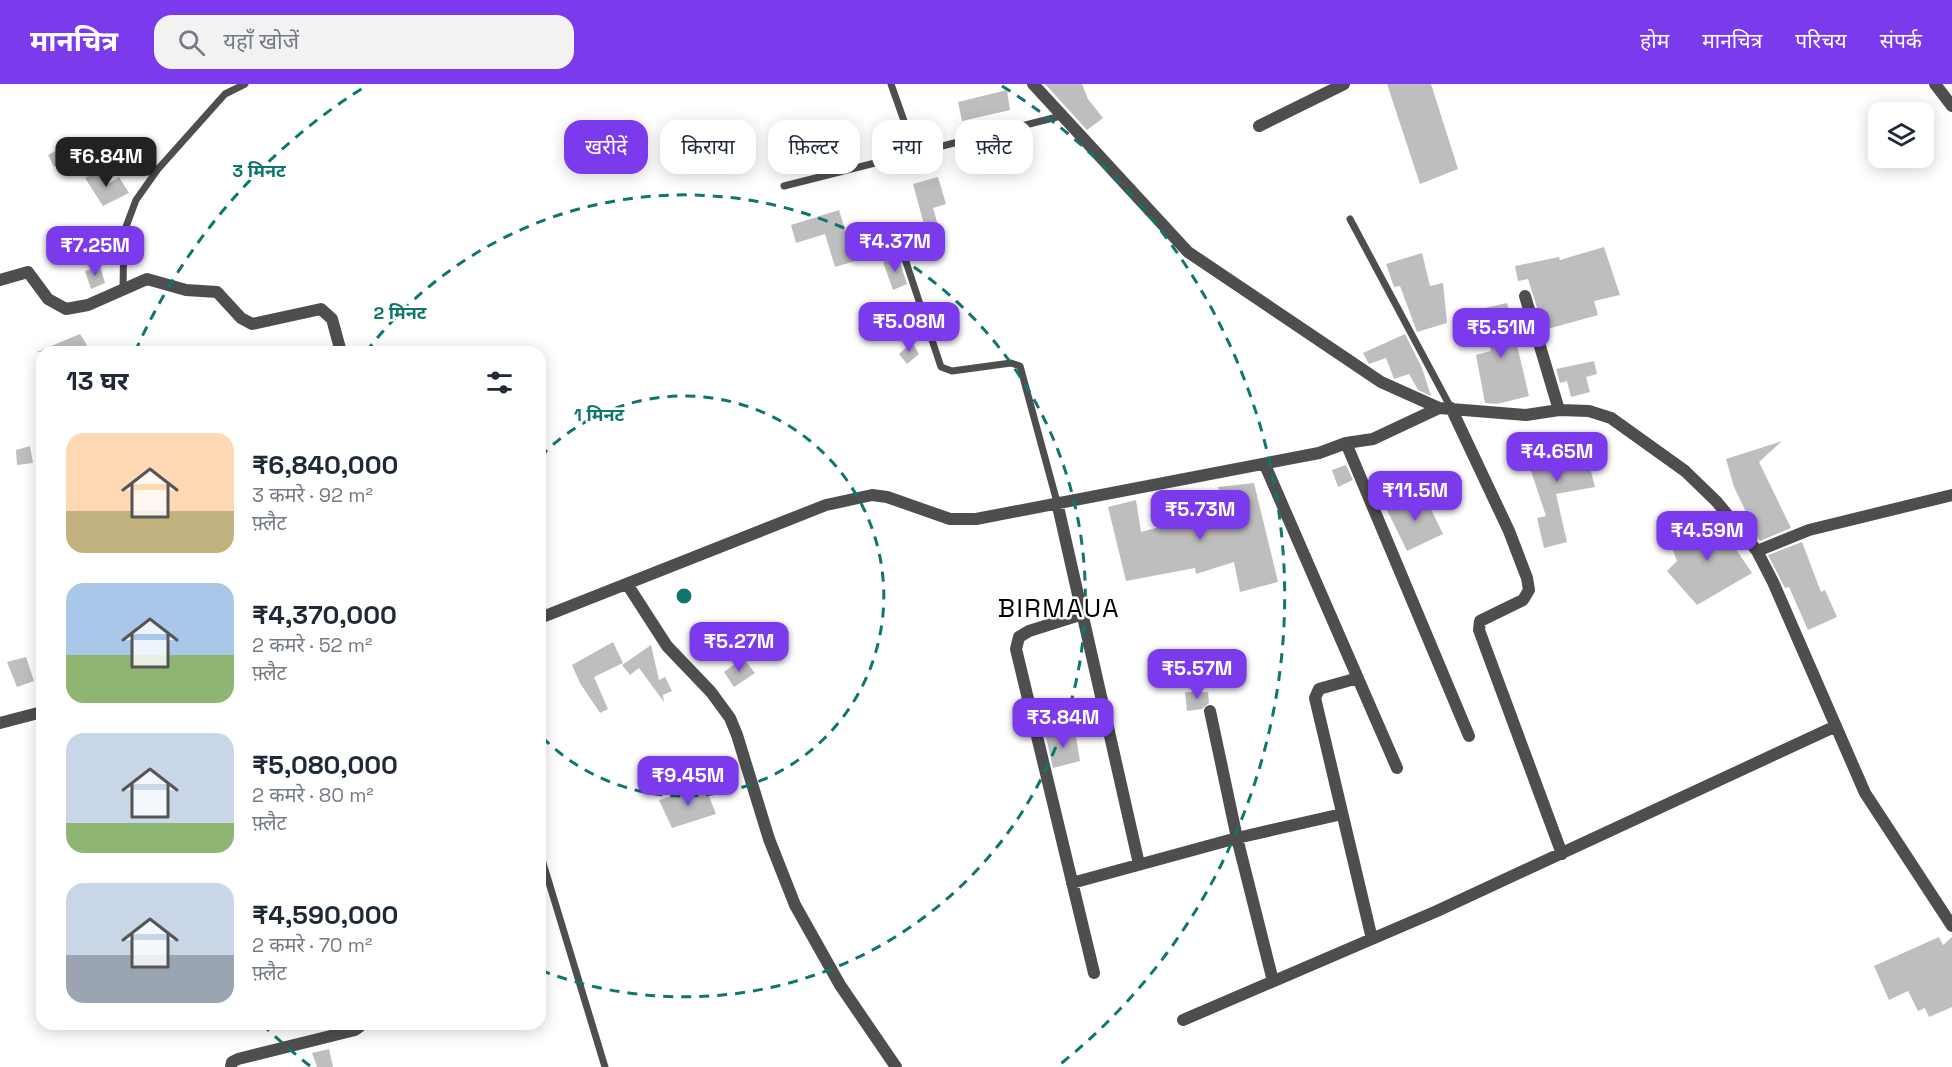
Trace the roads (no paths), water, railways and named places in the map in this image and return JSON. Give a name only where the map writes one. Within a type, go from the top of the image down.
[{"type":"street","points":[[1033,84],[1188,252],[1381,382],[1445,408],[1526,415],[1559,410],[1589,411],[1611,418],[1685,471],[1716,502],[1757,551],[1865,793],[1952,926]]},
{"type":"street","points":[[1259,126],[1344,84]]},
{"type":"street","points":[[1935,84],[1952,106]]},
{"type":"street","points":[[0,280],[28,272],[52,303],[66,309],[88,305],[147,279],[186,290],[217,292],[241,318],[252,324],[315,308],[321,309],[332,319],[339,346]]},
{"type":"street","points":[[1525,296],[1559,410]]},
{"type":"street","points":[[546,616],[826,505],[872,495],[887,497],[926,513],[950,519],[976,519],[1319,453],[1346,443],[1373,439],[1445,408]]},
{"type":"street","points":[[1445,408],[1509,531],[1529,585],[1527,596],[1523,600],[1487,616],[1480,621],[1479,630],[1562,854]]},
{"type":"street","points":[[1346,443],[1469,736]]},
{"type":"street","points":[[1265,465],[1397,768]]},
{"type":"street","points":[[1757,551],[1809,530],[1952,495]]},
{"type":"street","points":[[1058,502],[1139,864]]},
{"type":"street","points":[[627,584],[667,646],[711,692],[730,718],[769,839],[795,905],[840,985],[896,1067]]},
{"type":"street","points":[[1083,614],[1029,631],[1019,637],[1016,649],[1094,973]]},
{"type":"street","points":[[1358,678],[1323,687],[1315,695],[1372,939]]},
{"type":"street","points":[[1210,711],[1237,838],[1273,981]]},
{"type":"street","points":[[0,723],[36,714]]},
{"type":"street","points":[[1182,1020],[1372,939],[1562,854],[1836,726]]},
{"type":"street","points":[[1072,883],[1237,838],[1342,814]]},
{"type":"street","points":[[231,1067],[236,1060],[355,1030]]},
{"type":"lane","points":[[123,289],[124,232],[136,200],[158,169],[225,94],[245,84]]},
{"type":"lane","points":[[891,84],[904,120]]},
{"type":"lane","points":[[943,145],[1062,116]]},
{"type":"lane","points":[[784,186],[872,163]]},
{"type":"lane","points":[[1350,219],[1445,408]]},
{"type":"lane","points":[[905,259],[941,367],[952,370],[1011,363],[1020,366],[1058,502]]},
{"type":"lane","points":[[546,873],[605,1067]]},
{"type":"district","name":"BIRMAUA","points":[[1059,608]]}]
